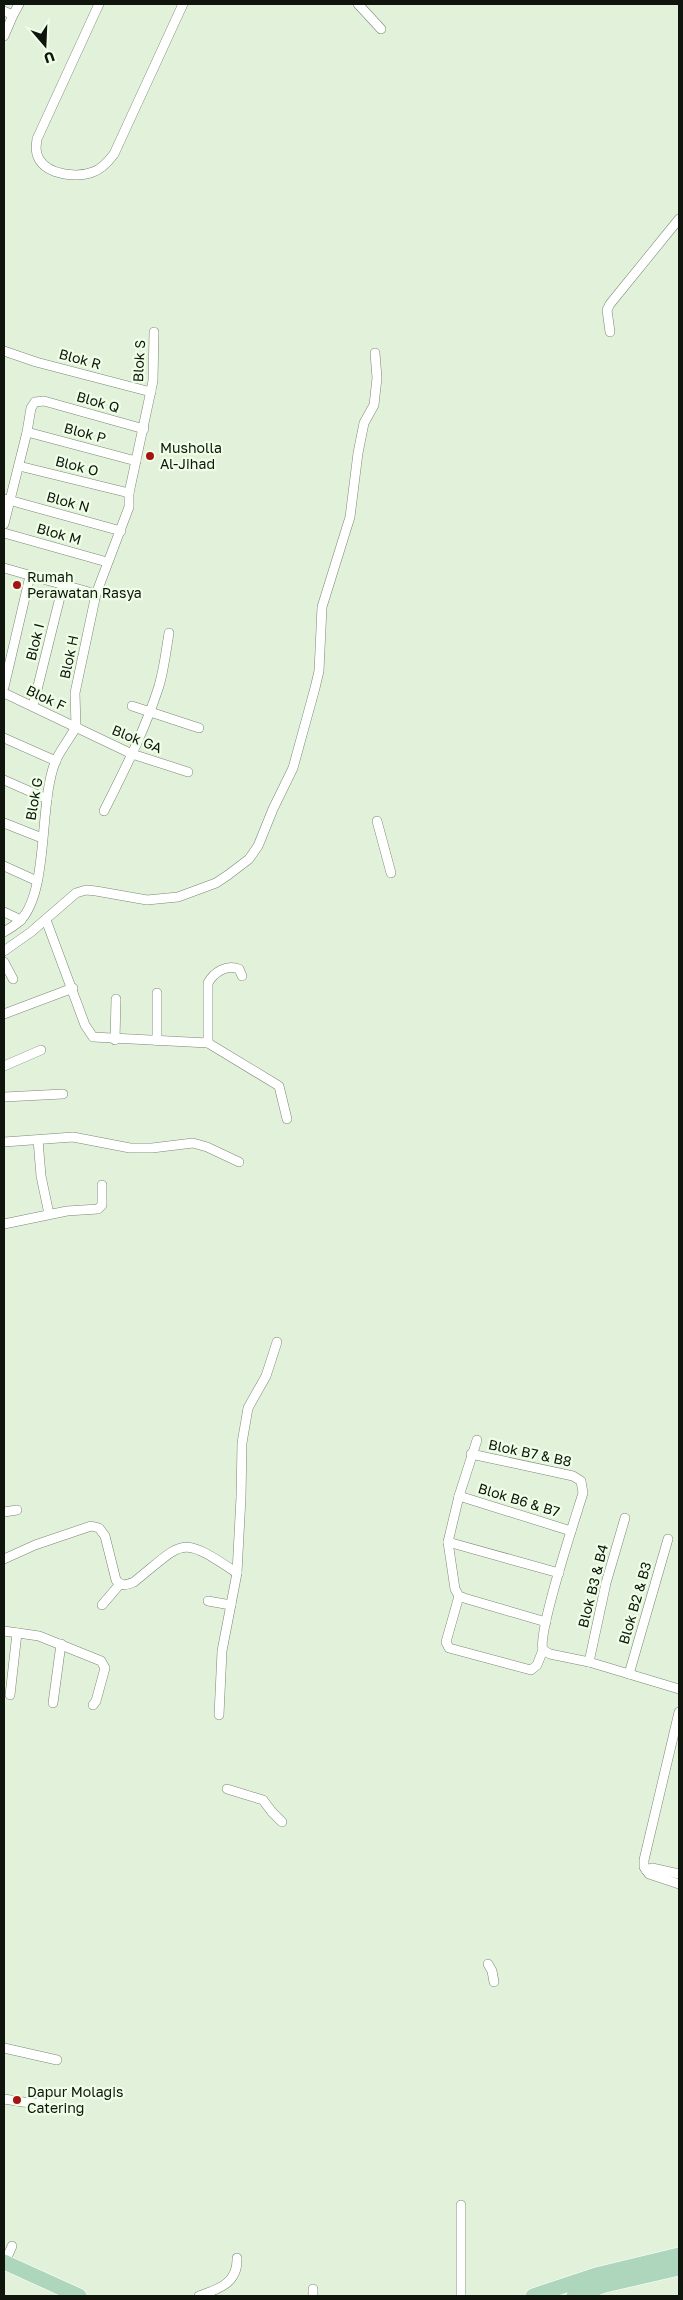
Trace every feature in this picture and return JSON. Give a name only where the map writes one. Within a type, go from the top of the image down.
[{"type":"main road","points":[[533,2296],[596,2275],[679,2255]]},
{"type":"main road","points":[[4,2266],[55,2296]]},
{"type":"main road","points":[[4,2266],[79,2296]]},
{"type":"main road","points":[[574,2296],[605,2285],[679,2268]]},
{"type":"street","points":[[4,36],[19,4]]},
{"type":"street","points":[[100,4],[37,139],[36,150],[39,159],[46,166],[67,174],[83,175],[95,172],[107,163],[114,154],[184,4]]},
{"type":"street","points":[[358,4],[381,29]]},
{"type":"street","points":[[4,11],[13,15]]},
{"type":"street","points":[[610,332],[607,310],[610,304],[679,219]]},
{"type":"street","name":"Blok S","points":[[129,493],[151,392],[154,369],[154,332]]},
{"type":"street","name":"Blok R","points":[[4,351],[36,362],[151,392]]},
{"type":"street","points":[[4,951],[46,920],[70,897],[86,890],[147,900],[178,897],[196,891],[228,875],[249,859],[258,846],[273,809],[294,769],[319,671],[322,607],[350,517],[364,424],[374,405],[377,378],[375,353]]},
{"type":"street","name":"Blok Q","points":[[27,432],[32,404],[38,401],[44,401],[144,429]]},
{"type":"street","points":[[4,524],[6,500],[19,466],[27,432]]},
{"type":"street","name":"Blok P","points":[[27,432],[136,461]]},
{"type":"street","name":"Blok O","points":[[19,466],[129,493]]},
{"type":"street","name":"Blok H","points":[[76,728],[75,693],[96,594],[129,507],[129,493]]},
{"type":"street","name":"Blok N","points":[[6,500],[121,531]]},
{"type":"street","name":"Blok M","points":[[4,533],[107,562]]},
{"type":"street","points":[[4,568],[96,594]]},
{"type":"street","points":[[4,687],[30,576]]},
{"type":"street","name":"Blok I","points":[[33,706],[63,585]]},
{"type":"street","points":[[104,811],[132,754],[149,712],[161,679],[169,633]]},
{"type":"street","name":"Blok F","points":[[4,693],[76,728]]},
{"type":"street","points":[[132,706],[198,728]]},
{"type":"street","name":"Blok GA","points":[[76,728],[132,754],[188,772]]},
{"type":"street","name":"Blok G","points":[[21,920],[33,897],[37,882],[42,856],[42,838],[56,761],[76,728]]},
{"type":"street","points":[[4,738],[56,761]]},
{"type":"street","points":[[4,780],[48,800]]},
{"type":"street","points":[[377,821],[391,873]]},
{"type":"street","points":[[4,823],[42,838]]},
{"type":"street","points":[[4,866],[37,882]]},
{"type":"street","points":[[4,912],[21,920],[4,932]]},
{"type":"street","points":[[46,920],[89,1033],[93,1038],[208,1043],[279,1086],[287,1119]]},
{"type":"street","points":[[4,962],[13,979]]},
{"type":"street","points":[[208,1043],[208,983],[211,978],[226,968],[239,969],[242,976]]},
{"type":"street","points":[[4,1014],[73,988]]},
{"type":"street","points":[[157,993],[157,1041]]},
{"type":"street","points":[[115,1040],[116,999]]},
{"type":"street","points":[[4,1066],[41,1050]]},
{"type":"street","points":[[4,1096],[63,1094]]},
{"type":"street","points":[[4,1142],[73,1137],[130,1148],[152,1148],[193,1143],[215,1150],[239,1162]]},
{"type":"street","points":[[38,1140],[41,1176],[49,1214]]},
{"type":"street","points":[[4,1224],[49,1214],[101,1208],[102,1185]]},
{"type":"street","points":[[219,1716],[220,1672],[237,1573],[242,1497],[242,1443],[248,1408],[266,1376],[277,1342]]},
{"type":"street","points":[[477,1440],[459,1496],[448,1542],[454,1590],[459,1596],[546,1622]]},
{"type":"street","name":"Blok B7 & B8","points":[[471,1454],[573,1476],[581,1481],[583,1493],[571,1531]]},
{"type":"street","name":"Blok B6 & B7","points":[[459,1496],[571,1531]]},
{"type":"street","points":[[4,1512],[17,1510]]},
{"type":"street","name":"Blok B3 & B4","points":[[589,1662],[606,1583],[625,1518]]},
{"type":"street","points":[[4,1559],[35,1545],[91,1526],[99,1528],[104,1536],[116,1580],[125,1586],[134,1582],[180,1547],[191,1546],[204,1551],[237,1573]]},
{"type":"street","points":[[571,1531],[541,1645],[547,1652],[589,1662],[679,1689]]},
{"type":"street","name":"Blok B2 & B3","points":[[629,1674],[668,1539]]},
{"type":"street","points":[[448,1542],[559,1573]]},
{"type":"street","points":[[102,1605],[120,1584]]},
{"type":"street","points":[[459,1596],[446,1642],[449,1648],[531,1670],[547,1652]]},
{"type":"street","points":[[208,1601],[230,1605]]},
{"type":"street","points":[[4,1632],[39,1636],[101,1661],[104,1664],[96,1701],[93,1705]]},
{"type":"street","points":[[10,1695],[16,1633]]},
{"type":"street","points":[[53,1703],[61,1644]]},
{"type":"street","points":[[679,1712],[644,1860],[649,1871],[679,1884]]},
{"type":"street","points":[[227,1788],[263,1800],[282,1822]]},
{"type":"street","points":[[649,1871],[679,1874]]},
{"type":"street","points":[[488,1964],[492,1970],[494,1982]]},
{"type":"street","points":[[4,2048],[57,2060]]},
{"type":"street","points":[[4,2099],[36,2104],[43,2100]]},
{"type":"street","points":[[461,2205],[461,2296]]},
{"type":"street","points":[[4,2266],[12,2246]]},
{"type":"street","points":[[199,2296],[223,2287],[231,2281],[236,2270],[237,2258]]},
{"type":"place","name":"Musholla Al-Jihad","points":[[150,456]]},
{"type":"place","name":"Rumah Perawatan Rasya","points":[[17,585]]},
{"type":"place","name":"Dapur Molagis Catering","points":[[17,2100]]}]
